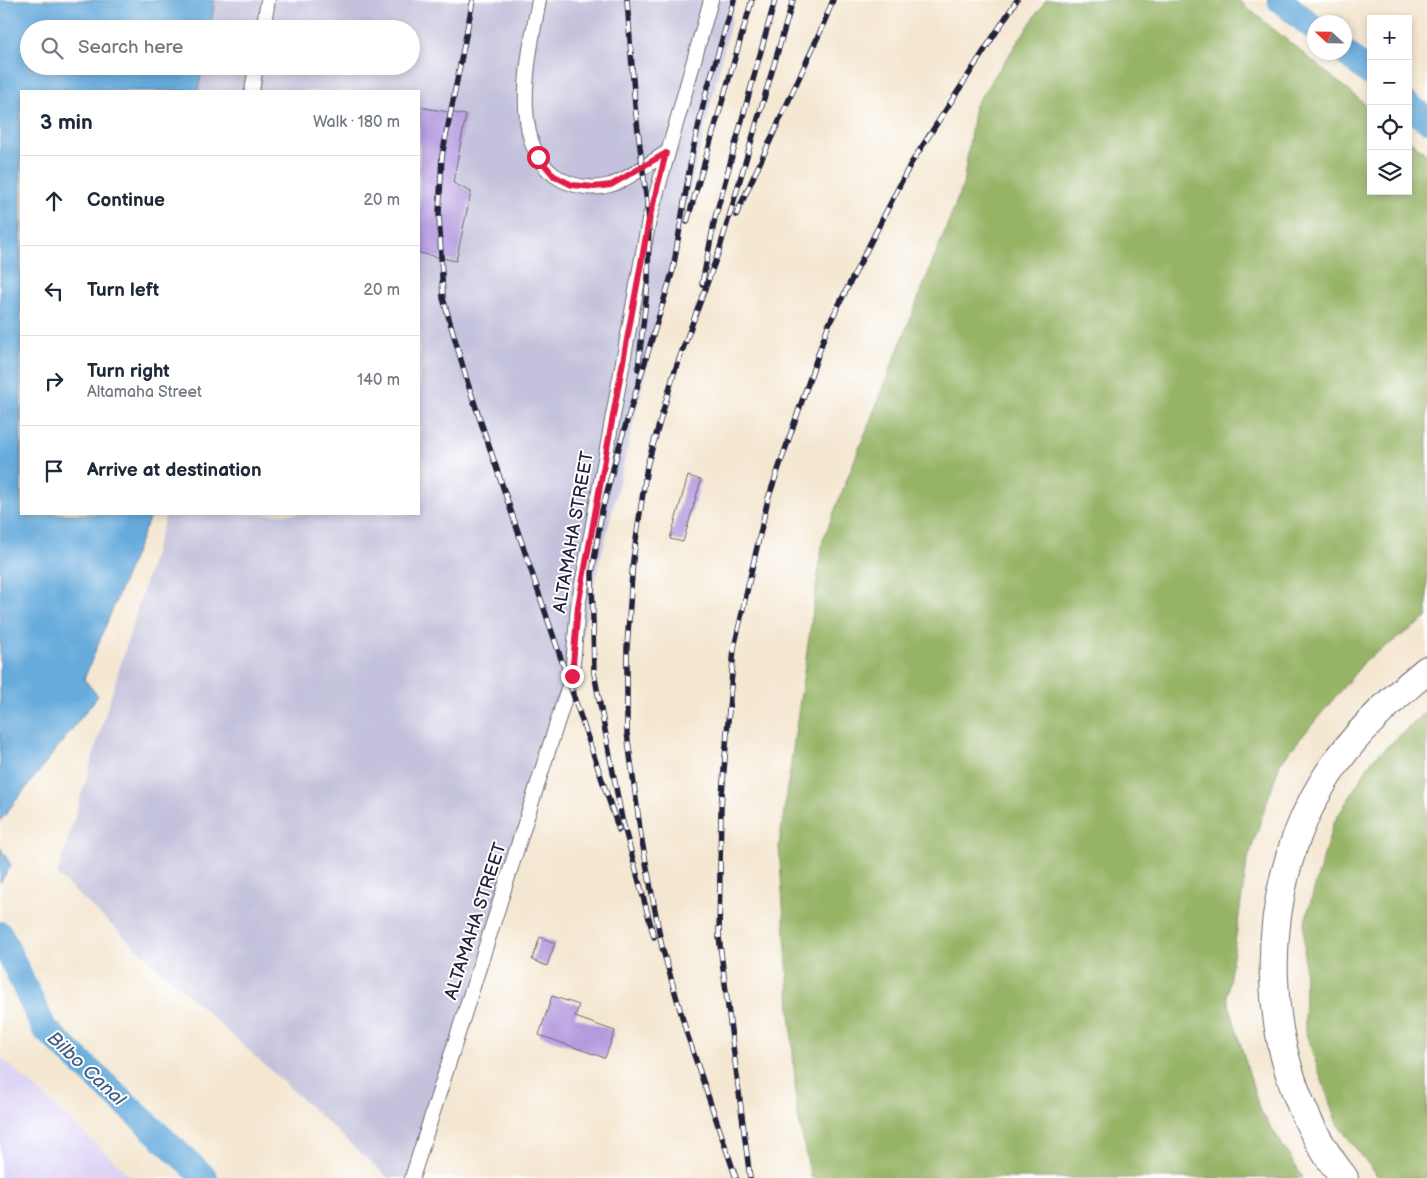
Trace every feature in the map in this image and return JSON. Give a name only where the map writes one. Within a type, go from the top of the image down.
[{"type":"highway","points":[[1344,1178],[1314,1133],[1295,1092],[1282,1046],[1274,996],[1274,952],[1279,904],[1288,866],[1306,814],[1329,774],[1361,731],[1399,693],[1427,670]]},
{"type":"lane","points":[[265,20],[268,0]]},
{"type":"lane","points":[[539,0],[527,65],[526,124],[538,157],[554,176],[572,185],[594,187],[611,185],[666,153]]},
{"type":"lane","name":"ALTAMAHA STREET","points":[[412,1178],[572,676],[578,606],[649,220],[666,153],[711,0]]},
{"type":"lane","points":[[252,90],[255,75]]},
{"type":"shaded area","points":[[216,0],[736,0],[572,676],[412,1178],[388,1178],[57,875],[166,515],[420,515],[420,90],[198,90],[201,75],[420,75],[420,20],[212,20]]},
{"type":"shaded area","points":[[0,1056],[133,1178],[0,1178]]},
{"type":"green space","points":[[1046,0],[1238,0],[1307,57],[1307,60],[1311,60],[1367,106],[1367,195],[1412,195],[1412,142],[1427,155],[1427,618],[1366,660],[1280,763],[1247,862],[1227,997],[1259,1108],[1303,1178],[811,1178],[797,1112],[779,846],[823,540],[963,185],[975,105]]},
{"type":"green space","points":[[1427,711],[1427,1178],[1379,1178],[1337,1124],[1305,1031],[1304,925],[1333,824],[1372,760]]},
{"type":"water","points":[[0,0],[215,0],[212,20],[20,20],[20,75],[201,75],[198,90],[20,90],[20,515],[151,515],[84,679],[98,696],[0,821]]},
{"type":"water","points":[[0,847],[11,865],[0,883]]},
{"type":"building","points":[[420,107],[466,115],[453,183],[471,192],[456,261],[420,253]]},
{"type":"building","points":[[688,476],[701,480],[683,542],[670,539]]},
{"type":"building","points":[[540,937],[555,943],[547,966],[532,960]]},
{"type":"building","points":[[552,996],[579,1005],[575,1017],[615,1031],[605,1058],[539,1035]]},
{"type":"waterway","points":[[1280,0],[1307,22]]},
{"type":"waterway","points":[[1352,59],[1367,71]]},
{"type":"waterway","points":[[1412,108],[1427,120]]},
{"type":"waterway","name":"Bilbo Canal","points":[[0,934],[44,1028],[205,1178]]},
{"type":"railway","points":[[473,0],[442,156],[439,213],[443,298],[468,384],[619,830]]},
{"type":"railway","points":[[627,0],[635,106],[649,220],[648,282],[638,369]]},
{"type":"railway","points":[[654,937],[622,819],[594,673],[592,573],[602,510],[619,447],[673,270],[692,154],[706,93],[734,0]]},
{"type":"railway","points":[[687,222],[752,0]]},
{"type":"railway","points":[[702,284],[715,218],[775,0]]},
{"type":"railway","points":[[736,1178],[687,1034],[662,947],[641,836],[627,733],[627,648],[633,560],[647,466],[674,373],[719,251],[793,0]]},
{"type":"railway","points":[[736,215],[833,0]]},
{"type":"railway","points":[[750,1178],[719,937],[721,807],[734,648],[768,499],[828,326],[910,165],[1017,0]]},
{"type":"route","points":[[538,157],[554,176],[572,185],[594,187],[611,185],[666,153],[649,220],[578,606],[572,676]]}]
